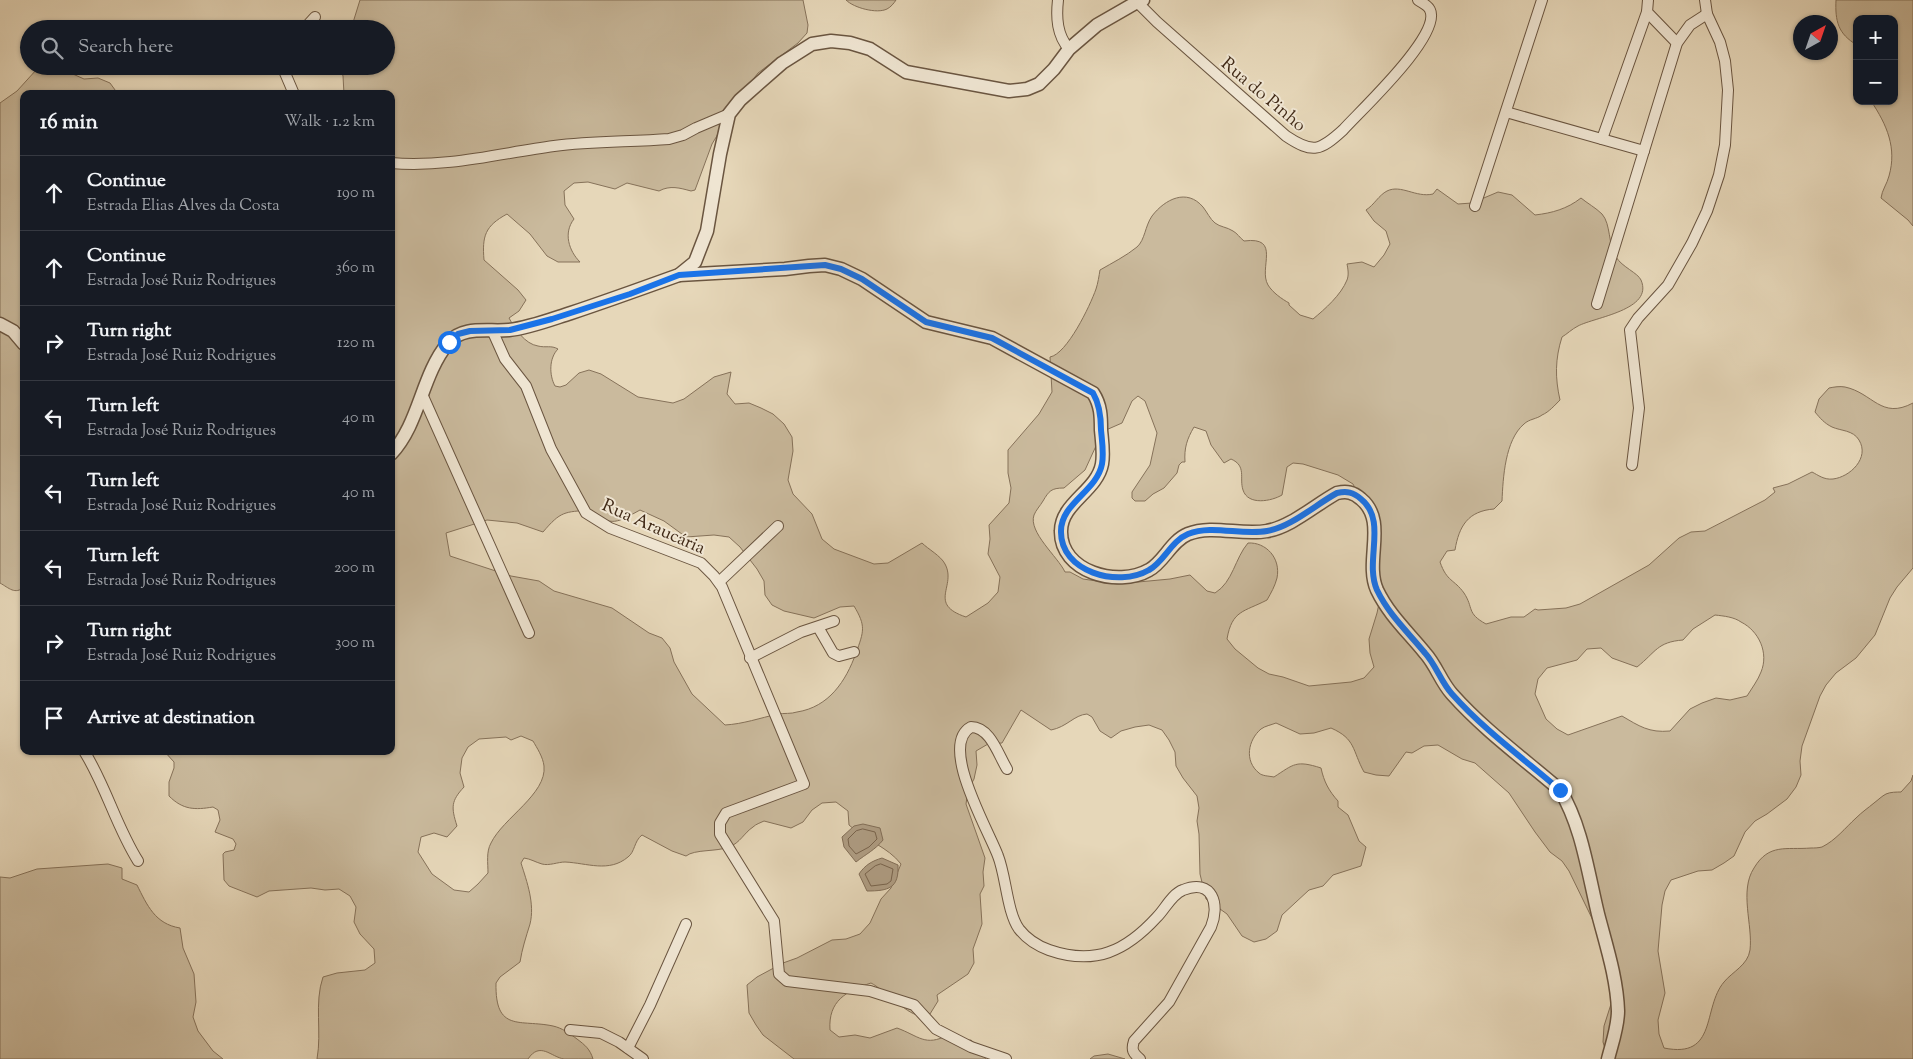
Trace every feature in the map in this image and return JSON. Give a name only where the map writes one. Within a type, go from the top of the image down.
[{"type":"street","points":[[1058,0],[1059,32],[1062,41],[1069,49]]},
{"type":"street","name":"Rua do Pinho","points":[[1140,1],[1192,54],[1286,136],[1303,147],[1312,148],[1331,141],[1343,130],[1419,46],[1430,24],[1431,16],[1426,5],[1418,0]]},
{"type":"street","points":[[1475,206],[1542,0]]},
{"type":"street","points":[[1602,139],[1647,12],[1648,0]]},
{"type":"street","points":[[1632,465],[1639,408],[1630,330],[1638,318],[1668,285],[1692,243],[1707,211],[1725,145],[1728,90],[1725,61],[1720,42],[1707,14],[1705,0]]},
{"type":"street","points":[[395,450],[401,444],[409,429],[438,357],[449,342],[458,334],[470,331],[510,330],[552,319],[630,294],[679,275],[695,262],[708,231],[720,154],[729,114],[740,100],[782,63],[812,44],[831,41],[850,43],[870,49],[906,72],[1009,91],[1027,89],[1039,84],[1054,69],[1069,49],[1098,26],[1140,1]]},
{"type":"street","points":[[1647,12],[1678,43]]},
{"type":"street","points":[[1597,304],[1678,43],[1690,25],[1707,14]]},
{"type":"street","points":[[312,20],[315,17]]},
{"type":"street","points":[[286,75],[292,90]]},
{"type":"street","points":[[1506,112],[1644,151]]},
{"type":"street","points":[[395,164],[478,158],[556,146],[669,140],[683,136],[696,128],[729,114]]},
{"type":"street","points":[[679,275],[825,265],[841,269],[862,279],[926,322],[992,338],[1093,393],[1098,400],[1100,412],[1102,465],[1090,487],[1063,520],[1061,530],[1062,543],[1068,556],[1083,569],[1108,577],[1130,577],[1149,570],[1187,535],[1210,530],[1254,533],[1268,531],[1281,527],[1337,493],[1346,491],[1355,494],[1363,500],[1372,513],[1374,524],[1376,588],[1392,616],[1427,655],[1451,693],[1473,715],[1560,790],[1566,799],[1576,826],[1612,969],[1618,1013],[1608,1059]]},
{"type":"street","points":[[0,324],[13,331],[20,339]]},
{"type":"street","name":"Rua Araucária","points":[[492,330],[505,359],[526,386],[551,449],[586,513],[610,528],[701,563],[722,587],[804,784],[726,813],[720,823],[720,834],[774,921],[779,974],[786,981],[870,991],[914,1006],[936,1029],[971,1047],[1006,1059]]},
{"type":"street","points":[[422,394],[529,633]]},
{"type":"street","points":[[719,582],[778,526]]},
{"type":"street","points":[[750,658],[802,632],[834,621]]},
{"type":"street","points":[[818,626],[833,653],[839,656],[854,652]]},
{"type":"street","points":[[1006,769],[988,736],[982,729],[971,727],[964,732],[960,743],[962,769],[998,855],[1012,914],[1018,928],[1032,942],[1048,950],[1069,955],[1082,956],[1115,951],[1132,941],[1183,890],[1202,888],[1212,895],[1215,902],[1215,917],[1211,927],[1169,1002],[1134,1041],[1133,1054],[1140,1059]]},
{"type":"street","points":[[86,755],[94,768],[126,842],[138,861]]},
{"type":"street","points":[[628,1048],[650,1005],[686,924]]},
{"type":"street","points":[[570,1030],[600,1033],[628,1048],[643,1059]]},
{"type":"shaded area","points":[[360,0],[803,0],[808,25],[807,33],[798,43],[758,73],[742,94],[712,144],[695,190],[671,188],[659,191],[627,183],[615,189],[588,182],[574,183],[564,191],[565,205],[574,219],[568,236],[570,247],[580,262],[558,262],[547,256],[530,234],[507,214],[494,223],[486,233],[484,260],[518,290],[526,300],[519,311],[509,318],[514,327],[533,345],[558,349],[553,357],[551,367],[555,386],[566,385],[579,373],[589,370],[601,374],[638,397],[673,403],[684,399],[714,377],[731,372],[727,394],[735,404],[749,403],[773,414],[784,424],[792,437],[793,451],[788,480],[793,494],[812,514],[822,539],[834,549],[874,564],[888,563],[922,543],[938,555],[945,564],[948,580],[945,600],[948,606],[954,612],[966,617],[988,603],[998,592],[1000,577],[988,554],[989,525],[1009,503],[1011,488],[1008,473],[1008,450],[1039,414],[1052,392],[1050,357],[1064,348],[1077,328],[1093,297],[1100,270],[1137,247],[1142,241],[1152,216],[1163,205],[1176,198],[1190,198],[1197,201],[1217,224],[1234,232],[1244,241],[1262,243],[1266,248],[1265,270],[1268,285],[1300,315],[1313,319],[1341,291],[1348,276],[1347,264],[1362,262],[1374,267],[1384,255],[1390,244],[1386,231],[1374,221],[1366,210],[1381,195],[1392,189],[1427,195],[1433,194],[1437,189],[1458,204],[1472,203],[1498,192],[1512,195],[1535,215],[1559,210],[1581,198],[1605,218],[1613,252],[1622,264],[1641,280],[1643,290],[1639,299],[1621,311],[1578,326],[1562,337],[1556,368],[1560,400],[1547,412],[1526,422],[1518,431],[1506,460],[1502,501],[1494,509],[1478,513],[1466,521],[1459,534],[1455,550],[1447,551],[1440,562],[1448,577],[1464,593],[1473,613],[1486,624],[1511,617],[1524,617],[1535,609],[1566,608],[1580,604],[1649,565],[1679,538],[1691,532],[1705,531],[1765,500],[1775,492],[1773,488],[1788,484],[1812,472],[1827,479],[1833,479],[1852,471],[1860,460],[1862,453],[1859,440],[1854,434],[1829,425],[1815,412],[1819,399],[1829,388],[1845,387],[1855,390],[1878,404],[1893,409],[1913,403],[1913,568],[1890,598],[1875,635],[1856,658],[1836,673],[1820,696],[1802,746],[1801,775],[1796,787],[1787,799],[1755,821],[1745,832],[1734,856],[1724,863],[1712,870],[1698,871],[1671,880],[1665,891],[1662,905],[1658,951],[1665,993],[1658,1020],[1659,1034],[1664,1048],[1681,1049],[1693,1046],[1701,1039],[1717,993],[1724,982],[1743,964],[1749,955],[1747,887],[1754,868],[1760,860],[1772,851],[1779,849],[1822,847],[1883,796],[1889,793],[1901,792],[1911,781],[1913,775],[1913,1059],[1608,1059],[1603,1042],[1604,1026],[1612,1001],[1605,945],[1569,871],[1562,861],[1550,852],[1509,793],[1475,763],[1462,759],[1438,745],[1424,746],[1412,753],[1406,752],[1389,776],[1364,772],[1349,741],[1345,736],[1331,728],[1314,733],[1300,734],[1276,723],[1263,728],[1257,734],[1253,739],[1250,751],[1251,763],[1254,768],[1262,775],[1274,777],[1291,766],[1300,764],[1321,768],[1327,786],[1338,801],[1338,807],[1348,815],[1359,841],[1366,847],[1361,866],[1333,875],[1323,886],[1309,890],[1282,915],[1277,931],[1266,939],[1254,942],[1242,936],[1227,914],[1206,899],[1200,874],[1197,821],[1199,808],[1197,796],[1176,766],[1175,752],[1162,730],[1149,725],[1135,727],[1121,731],[1111,738],[1100,731],[1092,717],[1087,714],[1078,716],[1062,726],[1051,730],[1021,710],[1002,743],[988,744],[976,751],[977,765],[974,779],[968,790],[966,804],[985,858],[984,886],[980,894],[982,924],[973,949],[974,963],[968,974],[937,995],[938,1001],[930,1014],[913,1014],[871,983],[854,990],[840,999],[832,1012],[830,1020],[830,1030],[839,1037],[855,1035],[870,1038],[897,1028],[928,1040],[948,1035],[958,1041],[971,1040],[980,1048],[986,1059],[794,1059],[763,1035],[756,1025],[749,1013],[747,985],[757,977],[783,963],[832,940],[846,939],[860,934],[870,923],[881,899],[891,888],[901,864],[890,853],[849,825],[848,811],[836,802],[822,803],[812,810],[803,822],[791,828],[764,821],[754,826],[729,847],[695,852],[686,856],[672,851],[642,835],[637,840],[630,855],[613,865],[598,866],[565,862],[545,864],[524,858],[521,863],[530,893],[532,909],[530,924],[520,962],[500,977],[496,983],[500,1010],[505,1017],[512,1021],[541,1024],[562,1029],[585,1045],[593,1059],[564,1059],[546,1052],[537,1051],[528,1059],[317,1059],[319,1038],[318,1007],[323,977],[337,973],[365,970],[375,963],[374,949],[360,934],[354,922],[356,907],[350,896],[339,889],[311,888],[269,891],[257,897],[229,886],[224,880],[223,854],[234,850],[236,844],[233,839],[215,832],[220,820],[218,810],[213,807],[190,808],[179,804],[169,796],[169,782],[174,762],[168,755],[395,755],[395,90],[344,90],[343,76],[395,75],[395,20],[354,20]],"holes":[[[1138,396],[1145,401],[1157,433],[1150,465],[1132,492],[1132,498],[1135,501],[1145,501],[1164,488],[1177,473],[1179,465],[1185,462],[1186,444],[1194,427],[1206,431],[1211,445],[1224,463],[1231,459],[1239,465],[1242,473],[1243,490],[1246,495],[1255,500],[1267,500],[1282,495],[1287,467],[1293,463],[1303,464],[1338,475],[1353,484],[1363,505],[1373,544],[1380,599],[1369,639],[1374,667],[1364,678],[1351,682],[1309,686],[1269,674],[1258,668],[1235,649],[1227,639],[1229,629],[1236,617],[1240,613],[1267,600],[1275,584],[1278,571],[1277,564],[1271,553],[1261,545],[1248,543],[1226,583],[1215,593],[1207,591],[1190,575],[1170,579],[1117,584],[1083,579],[1070,572],[1065,572],[1039,537],[1033,522],[1034,515],[1049,492],[1053,489],[1064,488],[1085,470],[1101,435],[1106,430],[1122,423],[1132,401]],[[591,510],[609,521],[626,518],[640,510],[664,521],[686,537],[714,535],[729,537],[740,547],[757,569],[764,581],[765,595],[772,605],[784,611],[814,618],[840,607],[854,606],[861,619],[862,634],[852,663],[841,683],[827,699],[808,709],[725,725],[692,694],[674,662],[670,648],[662,638],[649,633],[612,608],[554,591],[539,581],[511,576],[450,556],[446,533],[487,520],[517,523],[543,532],[559,516],[569,512]],[[1715,615],[1735,619],[1747,626],[1761,643],[1764,657],[1763,665],[1758,678],[1747,696],[1730,700],[1716,698],[1702,703],[1690,709],[1670,731],[1650,730],[1622,716],[1568,735],[1557,729],[1546,719],[1535,694],[1538,679],[1547,668],[1577,660],[1587,649],[1601,648],[1612,658],[1637,667],[1662,645],[1683,640],[1693,629]],[[521,736],[533,741],[540,753],[544,766],[539,786],[505,824],[489,846],[488,873],[469,892],[454,890],[432,874],[418,852],[421,837],[434,833],[447,837],[457,826],[453,805],[454,800],[464,787],[460,773],[462,758],[468,747],[479,739],[506,737],[511,740]]]},
{"type":"shaded area","points":[[846,0],[896,0],[888,8],[878,11],[860,8]]},
{"type":"shaded area","points":[[1836,0],[1913,0],[1913,226],[1881,198],[1888,179],[1892,156],[1886,128],[1873,105],[1898,105],[1898,15],[1853,15],[1853,42],[1839,26],[1838,15],[1836,14]]},
{"type":"shaded area","points":[[32,75],[75,75],[84,79],[98,78],[110,83],[115,90],[20,90],[20,589],[15,591],[0,583],[0,103],[17,91]]},
{"type":"shaded area","points":[[108,864],[122,868],[122,879],[137,885],[148,906],[158,918],[171,926],[180,928],[183,948],[194,974],[196,1002],[193,1017],[198,1031],[213,1051],[223,1059],[0,1059],[0,877],[10,878],[37,869]]},
{"type":"shaded area","points":[[1108,1054],[1125,1059],[1090,1059],[1094,1056]]},
{"type":"water","points":[[863,824],[880,828],[883,840],[856,862],[844,847],[842,837],[854,826]]},
{"type":"water","points":[[882,858],[898,865],[897,879],[887,889],[867,891],[859,874],[869,864]]},
{"type":"route","points":[[449,342],[458,334],[470,331],[510,330],[552,319],[630,294],[679,275],[825,265],[841,269],[862,279],[926,322],[992,338],[1093,393],[1098,400],[1100,412],[1102,465],[1090,487],[1068,512],[1063,520],[1061,530],[1062,543],[1068,556],[1083,569],[1108,577],[1130,577],[1149,570],[1187,535],[1210,530],[1254,533],[1268,531],[1281,527],[1337,493],[1346,491],[1355,494],[1363,500],[1372,513],[1376,588],[1392,616],[1427,655],[1451,693],[1473,715],[1560,790]]}]
